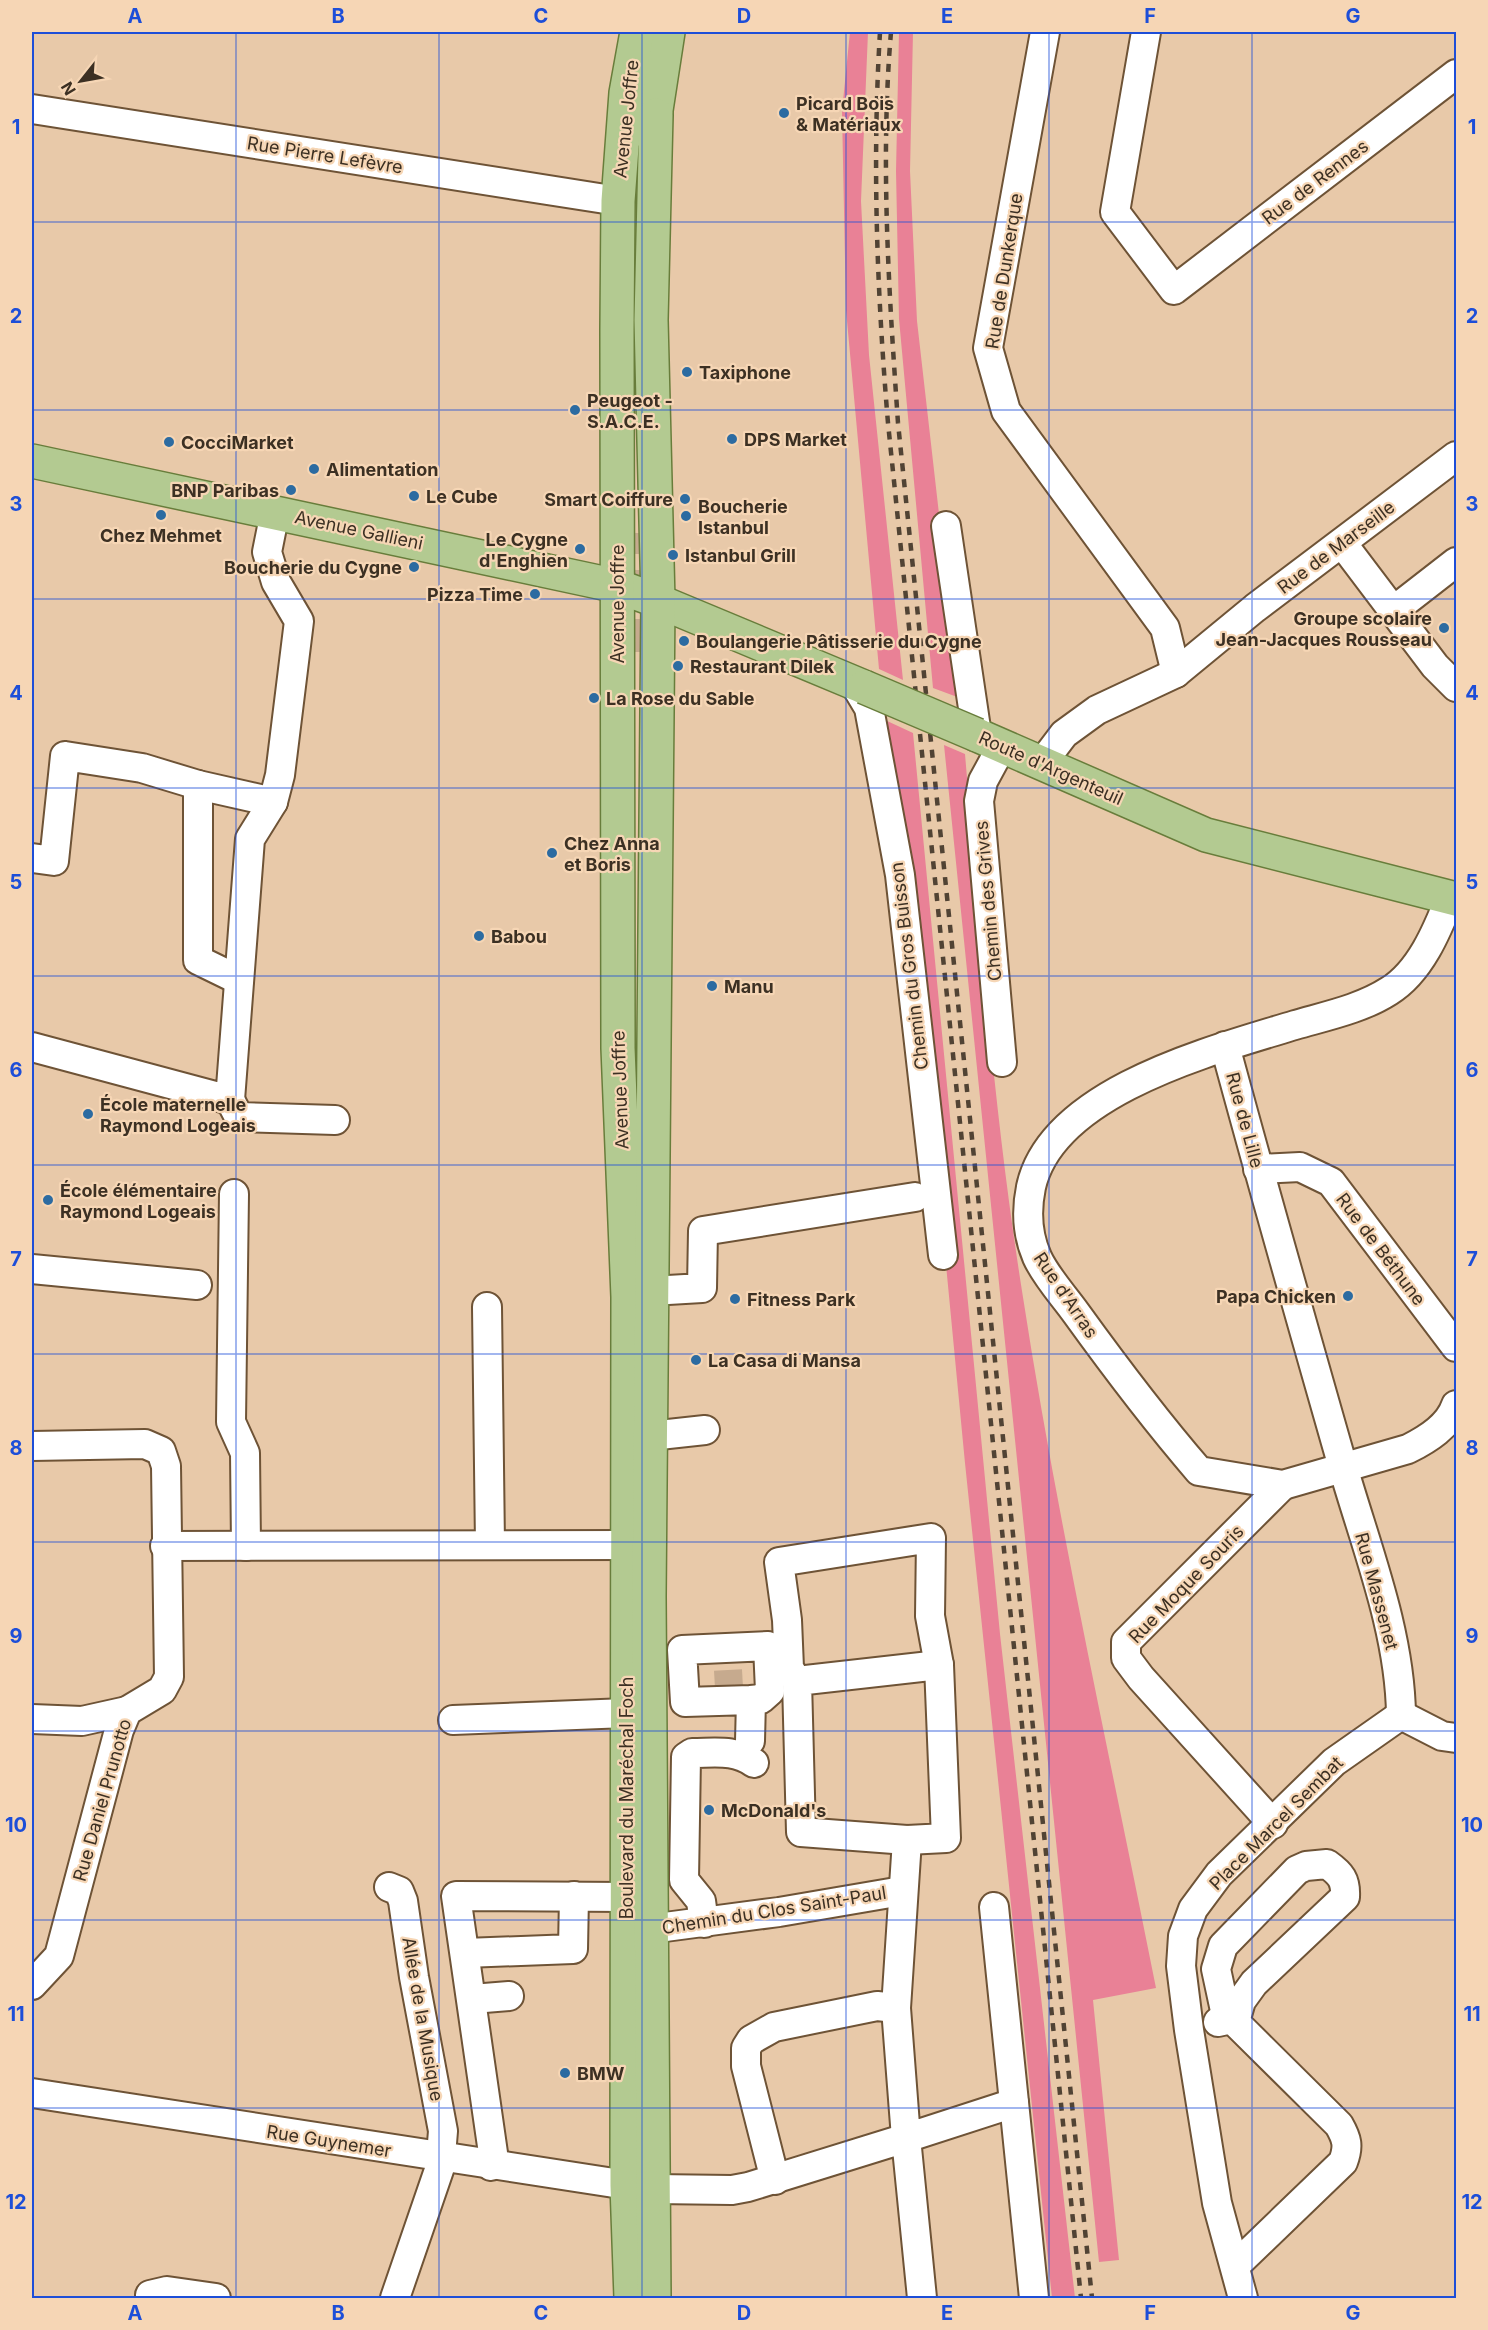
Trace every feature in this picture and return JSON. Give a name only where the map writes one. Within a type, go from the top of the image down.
[{"type":"main road","name":"Avenue Joffre","points":[[637,32],[626,93],[618,201],[617,586],[618,1036],[638,1178]]},
{"type":"main road","name":"Avenue Joffre","points":[[642,32],[634,93],[629,176],[634,533],[644,181],[668,32]]},
{"type":"main road","name":"Avenue Joffre","points":[[638,1178],[658,601],[651,320],[656,115]]},
{"type":"main road","name":"Avenue Gallieni","points":[[32,461],[617,586],[658,601]]},
{"type":"main road","name":"Route d'Argenteuil","points":[[658,601],[989,740],[1206,835],[1453,899]]},
{"type":"main road","name":"Avenue Joffre","points":[[643,1298],[631,1065],[633,652],[649,884]]},
{"type":"main road","name":"Boulevard du Maréchal Foch","points":[[631,2298],[640,2187],[650,1929],[650,1436],[643,1298]]},
{"type":"main road","name":"Boulevard du Maréchal Foch","points":[[643,1298],[626,1545],[627,1897],[640,2187],[654,2298]]},
{"type":"street","name":"Rue de Dunkerque","points":[[1045,32],[988,348],[1006,411],[1165,628],[1176,673]]},
{"type":"street","name":"Rue de Rennes","points":[[1146,32],[1115,212],[1174,290],[1456,74]]},
{"type":"street","name":"Rue Pierre Lefèvre","points":[[32,109],[618,201]]},
{"type":"street","name":"Rue de Marseille","points":[[1042,763],[1064,734],[1097,710],[1176,673],[1456,456]]},
{"type":"street","points":[[275,513],[267,552],[276,582],[299,621],[280,775],[273,802],[250,838],[230,1100],[239,1117],[335,1120]]},
{"type":"street","points":[[946,526],[989,740]]},
{"type":"street","points":[[1342,543],[1435,666],[1456,687]]},
{"type":"street","points":[[1393,610],[1456,562]]},
{"type":"street","name":"Chemin du Gros Buisson","points":[[859,685],[869,708],[900,874],[943,1255]]},
{"type":"street","name":"Chemin des Grives","points":[[989,740],[979,801],[1002,1062]]},
{"type":"street","points":[[32,858],[54,861],[64,756],[142,768],[198,785],[273,802]]},
{"type":"street","points":[[198,785],[198,960],[239,980]]},
{"type":"street","points":[[1225,1047],[1345,1010],[1389,991],[1408,974],[1427,948],[1453,899]]},
{"type":"street","points":[[32,1047],[230,1100]]},
{"type":"street","name":"Rue de Lille","points":[[1225,1047],[1344,1469]]},
{"type":"street","name":"Rue d'Arras","points":[[1225,1047],[1202,1053],[1128,1086],[1069,1124],[1045,1154],[1034,1176],[1026,1221],[1037,1258],[1121,1375],[1198,1471],[1283,1485],[1408,1449],[1427,1440],[1452,1416],[1456,1405]]},
{"type":"street","name":"Rue de Béthune","points":[[1258,1169],[1300,1167],[1331,1182],[1456,1347]]},
{"type":"street","points":[[234,1194],[231,1422],[245,1453],[246,1546]]},
{"type":"street","points":[[643,1298],[702,1288],[703,1231],[915,1197]]},
{"type":"street","points":[[32,1269],[197,1285]]},
{"type":"street","points":[[487,1307],[490,1545]]},
{"type":"street","points":[[650,1436],[705,1430]]},
{"type":"street","name":"Rue Daniel Prunotto","points":[[32,1446],[145,1444],[161,1451],[166,1466],[165,1546],[169,1677],[162,1690],[127,1711],[118,1730],[59,1956],[38,1973]]},
{"type":"street","name":"Rue Massenet","points":[[1344,1469],[1389,1629],[1400,1689],[1401,1715]]},
{"type":"street","name":"Rue Moque Souris","points":[[1273,1824],[1141,1678],[1126,1658],[1125,1642],[1283,1485]]},
{"type":"street","points":[[931,1538],[930,1616],[939,1665],[946,1839],[907,1840],[801,1832],[797,1681],[789,1668],[787,1620],[779,1562],[931,1538]]},
{"type":"street","points":[[165,1546],[626,1545]]},
{"type":"street","points":[[797,1681],[939,1665]]},
{"type":"street","points":[[704,1923],[701,1901],[684,1880],[687,1757],[692,1753],[742,1755],[752,1752],[733,1681]]},
{"type":"street","points":[[32,1719],[82,1721],[127,1711]]},
{"type":"street","points":[[453,1720],[626,1713]]},
{"type":"street","points":[[1401,1715],[1442,1736],[1456,1738]]},
{"type":"street","name":"Place Marcel Sembat","points":[[1234,2266],[1217,2203],[1189,2030],[1181,1966],[1184,1936],[1193,1909],[1219,1874],[1273,1824],[1334,1762],[1401,1715]]},
{"type":"street","points":[[902,1891],[907,1840]]},
{"type":"street","points":[[1231,2021],[1241,2001],[1254,1983],[1345,1897],[1346,1884],[1340,1873],[1327,1864],[1306,1866],[1297,1870],[1223,1947],[1216,1969],[1231,2021],[1339,2125],[1347,2140],[1348,2149],[1343,2162],[1234,2266],[1244,2298]]},
{"type":"street","name":"Allée de la Musique","points":[[389,1887],[399,1890],[403,1901],[414,1977],[443,2131],[442,2159]]},
{"type":"street","name":"Chemin du Clos Saint-Paul","points":[[650,1929],[704,1923],[902,1891],[896,2008],[922,2298]]},
{"type":"street","points":[[491,2166],[493,2153],[456,1896],[627,1897]]},
{"type":"street","points":[[465,1953],[573,1949],[574,1896]]},
{"type":"street","points":[[994,1907],[1035,2298]]},
{"type":"street","points":[[472,1999],[509,1996]]},
{"type":"street","points":[[775,2180],[746,2066],[746,2048],[751,2040],[774,2027],[878,2006],[896,2008]]},
{"type":"street","points":[[1189,2030],[1231,2021]]},
{"type":"street","name":"Rue Guynemer","points":[[32,2093],[442,2159],[640,2187],[732,2190],[775,2180],[1014,2103]]},
{"type":"street","points":[[395,2298],[442,2159]]},
{"type":"street","points":[[150,2295],[167,2290],[216,2298]]},
{"type":"shaded area","points":[[850,32],[868,32],[861,201],[869,355],[903,680],[879,669],[846,310],[842,111]]},
{"type":"shaded area","points":[[899,32],[913,32],[910,171],[917,321],[960,698],[933,688],[899,319],[896,171]]},
{"type":"shaded area","points":[[885,720],[913,733],[1000,1634],[1075,2298],[1052,2298],[965,1463],[919,983]]},
{"type":"shaded area","points":[[944,745],[965,754],[982,956],[1003,1157],[1022,1291],[1068,1553],[1156,1988],[1093,2000],[1119,2260],[1099,2262]]},
{"type":"tunnel","points":[[638,652],[639,533]]},
{"type":"tunnel","points":[[728,1670],[729,1688]]},
{"type":"railway","points":[[880,32],[876,130],[877,228],[888,423],[1081,2298]]},
{"type":"railway","points":[[891,32],[886,178],[898,423],[1092,2298]]},
{"type":"place","name":"Picard Bois & Matériaux","points":[[784,113]]},
{"type":"place","name":"Taxiphone","points":[[687,372]]},
{"type":"place","name":"Peugeot - S.A.C.E.","points":[[575,410]]},
{"type":"place","name":"DPS Market","points":[[732,439]]},
{"type":"place","name":"CocciMarket","points":[[169,442]]},
{"type":"place","name":"Alimentation","points":[[314,469]]},
{"type":"place","name":"BNP Paribas","points":[[291,490]]},
{"type":"place","name":"Le Cube","points":[[414,496]]},
{"type":"place","name":"Smart Coiffure","points":[[685,499]]},
{"type":"place","name":"Chez Mehmet","points":[[161,515]]},
{"type":"place","name":"Boucherie Istanbul","points":[[686,516]]},
{"type":"place","name":"Le Cygne d'Enghien","points":[[580,549]]},
{"type":"place","name":"Istanbul Grill","points":[[673,555]]},
{"type":"place","name":"Boucherie du Cygne","points":[[414,567]]},
{"type":"place","name":"Pizza Time","points":[[535,594]]},
{"type":"place","name":"Groupe scolaire Jean-Jacques Rousseau","points":[[1444,628]]},
{"type":"place","name":"Boulangerie Pâtisserie du Cygne","points":[[684,641]]},
{"type":"place","name":"Restaurant Dilek","points":[[678,666]]},
{"type":"place","name":"La Rose du Sable","points":[[594,698]]},
{"type":"place","name":"Chez Anna et Boris","points":[[552,853]]},
{"type":"place","name":"Babou","points":[[479,936]]},
{"type":"place","name":"Manu","points":[[712,986]]},
{"type":"place","name":"École maternelle Raymond Logeais","points":[[88,1114]]},
{"type":"place","name":"École élémentaire Raymond Logeais","points":[[48,1200]]},
{"type":"place","name":"Papa Chicken","points":[[1348,1296]]},
{"type":"place","name":"Fitness Park","points":[[735,1299]]},
{"type":"place","name":"La Casa di Mansa","points":[[696,1360]]},
{"type":"place","name":"McDonald's","points":[[709,1810]]},
{"type":"place","name":"BMW","points":[[565,2073]]}]
